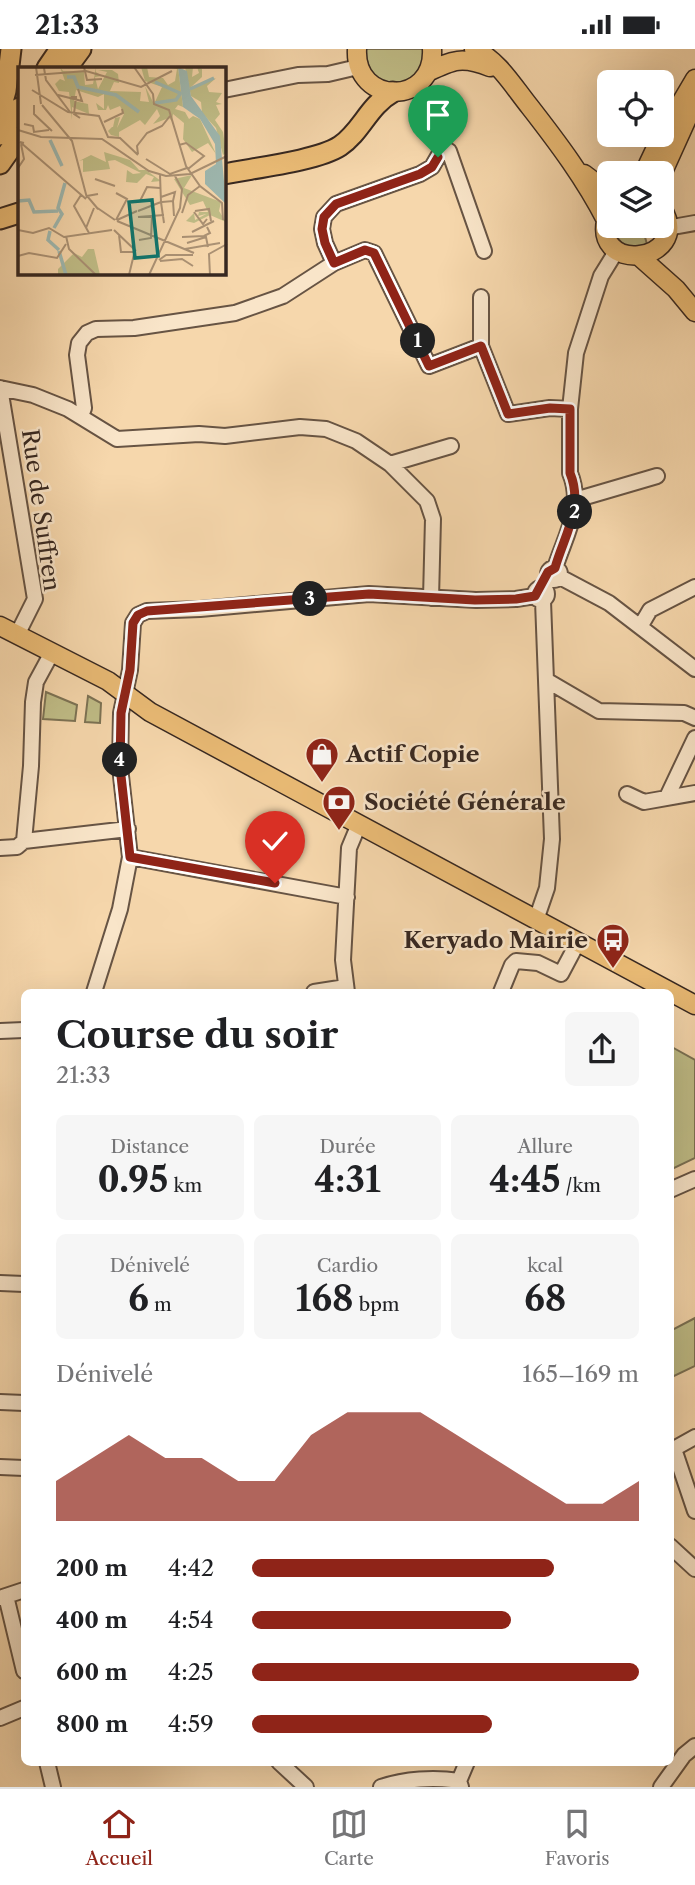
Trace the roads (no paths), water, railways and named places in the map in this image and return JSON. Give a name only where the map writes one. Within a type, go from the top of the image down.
[{"type":"highway","points":[[0,112],[6,91],[10,49]]},
{"type":"highway","points":[[48,67],[60,49]]},
{"type":"highway","points":[[68,67],[81,49]]},
{"type":"highway","points":[[226,174],[324,154],[353,135],[374,105],[393,92]]},
{"type":"highway","points":[[0,135],[18,109]]},
{"type":"highway","points":[[0,164],[18,138]]},
{"type":"highway","points":[[0,219],[18,213]]},
{"type":"main road","points":[[428,72],[432,49]]},
{"type":"main road","points":[[474,49],[494,61],[508,78],[576,167],[597,200]]},
{"type":"main road","points":[[357,58],[366,80],[375,87],[393,92],[415,86],[428,72],[455,60],[470,60],[492,68],[508,78]]},
{"type":"main road","points":[[650,161],[695,79]]},
{"type":"main road","points":[[668,161],[695,101]]},
{"type":"main road","points":[[576,167],[597,184]]},
{"type":"main road","points":[[608,238],[617,250],[640,257],[676,289],[695,312]]},
{"type":"main road","points":[[640,257],[656,250],[663,238]]},
{"type":"main road","points":[[664,238],[676,289]]},
{"type":"main road","points":[[0,626],[108,681],[123,698]]},
{"type":"main road","points":[[17,635],[48,658],[665,989]]},
{"type":"main road","points":[[674,994],[695,1005]]},
{"type":"street","points":[[226,90],[298,75],[328,74],[357,58]]},
{"type":"street","points":[[334,263],[322,229],[324,217],[336,204],[420,174],[432,167],[443,148],[444,137],[435,114],[415,86]]},
{"type":"street","points":[[443,148],[449,151],[484,251]]},
{"type":"street","points":[[674,232],[695,223]]},
{"type":"street","points":[[81,416],[84,408],[77,355],[79,343],[87,333],[96,329],[134,328],[235,313],[284,296],[334,263],[365,250],[374,253],[429,366],[481,346]]},
{"type":"street","points":[[536,920],[547,888],[551,861],[546,680],[540,595],[555,574],[574,516],[574,483],[570,473],[570,409],[572,377],[581,332],[601,276],[617,250]]},
{"type":"street","points":[[481,297],[481,346],[508,414],[550,408],[570,409]]},
{"type":"street","points":[[0,388],[33,395],[81,416],[117,439],[199,434],[225,436],[300,427],[327,429],[356,441],[390,464],[427,501],[433,519],[431,598]]},
{"type":"street","name":"Rue de Suffren","points":[[0,388],[35,599],[17,635]]},
{"type":"street","points":[[390,464],[451,446]]},
{"type":"street","points":[[575,500],[657,476]]},
{"type":"street","points":[[555,574],[609,603],[695,669]]},
{"type":"street","points":[[640,627],[650,610],[695,587]]},
{"type":"street","points":[[95,989],[120,909],[130,857],[120,767],[123,698],[130,670],[133,623],[138,615],[147,611],[369,594],[475,600],[516,599],[540,595]]},
{"type":"street","points":[[24,841],[31,766],[33,702],[36,682],[48,658]]},
{"type":"street","points":[[546,680],[599,711],[684,713],[695,718]]},
{"type":"street","points":[[667,797],[695,737]]},
{"type":"street","points":[[627,794],[644,803],[695,793]]},
{"type":"street","points":[[346,989],[343,960],[349,848],[359,824]]},
{"type":"street","points":[[0,848],[17,847],[24,841],[128,829]]},
{"type":"street","points":[[130,857],[347,897]]},
{"type":"street","points":[[502,989],[516,961],[538,963],[561,974],[578,942]]},
{"type":"street","points":[[0,1031],[21,1030]]},
{"type":"street","points":[[674,1188],[695,1179]]},
{"type":"street","points":[[0,1283],[21,1284]]},
{"type":"street","points":[[0,1402],[21,1403]]},
{"type":"street","points":[[674,1449],[695,1437]]},
{"type":"street","points":[[674,1455],[695,1511]]},
{"type":"street","points":[[0,1467],[21,1468]]},
{"type":"street","points":[[674,1550],[695,1569]]},
{"type":"street","points":[[21,1591],[3,1597],[21,1660]]},
{"type":"street","points":[[0,1718],[21,1709]]},
{"type":"street","points":[[661,1787],[684,1755],[695,1746]]},
{"type":"street","points":[[48,1766],[53,1787]]},
{"type":"street","points":[[283,1766],[306,1787]]},
{"type":"street","points":[[388,1786],[426,1779],[460,1784],[466,1766]]},
{"type":"place","name":"Actif Copie","points":[[322,784]]},
{"type":"place","name":"Société Générale","points":[[339,832]]},
{"type":"place","name":"Keryado Mairie","points":[[613,970]]}]
